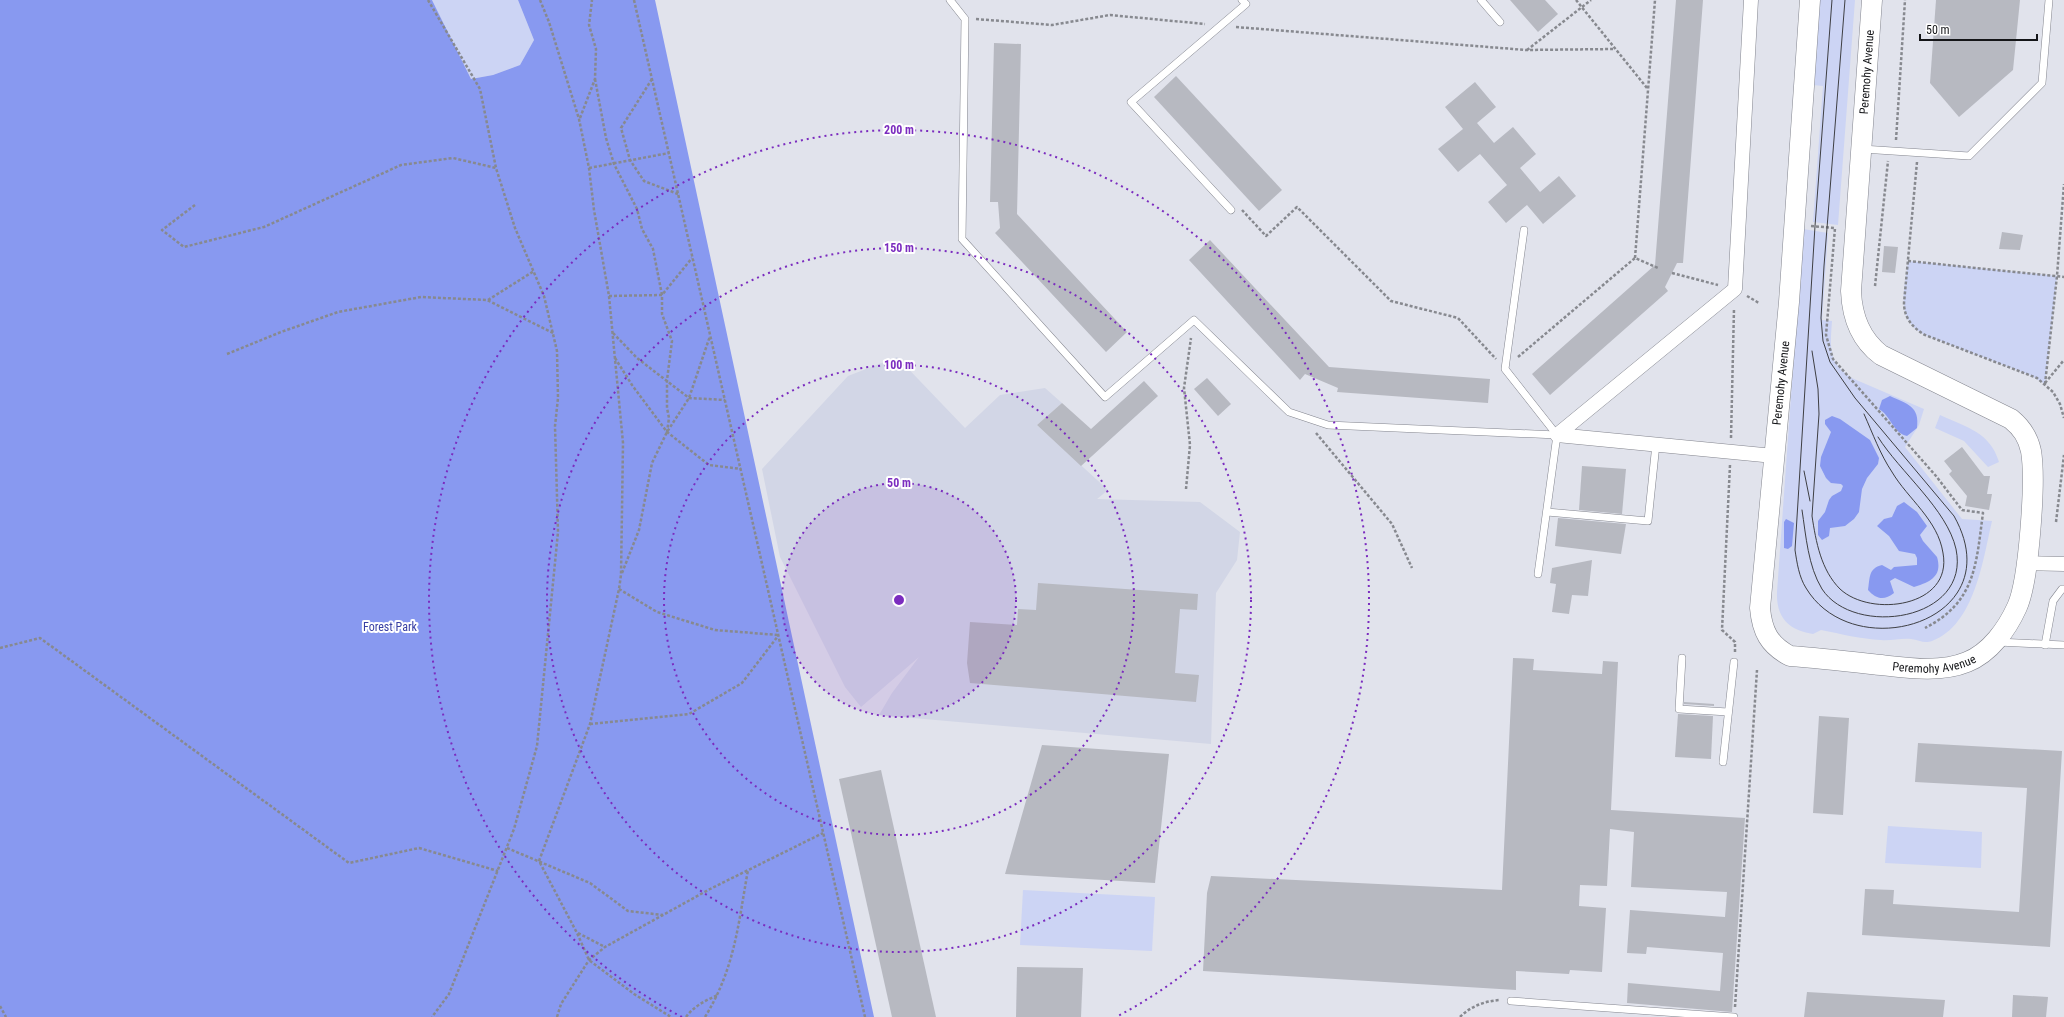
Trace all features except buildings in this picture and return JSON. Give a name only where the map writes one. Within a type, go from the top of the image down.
[{"type":"main road","name":"Peremohy Avenue","points":[[1810,0],[1789,302],[1760,608],[1761,623],[1769,639],[1777,649],[1790,656],[1893,666],[1938,668],[1954,667],[1969,661],[1995,642],[2009,623],[2018,606],[2026,564],[2032,470],[2031,451],[2024,433],[2011,419],[1998,410],[1881,355],[1866,340],[1857,324],[1851,291],[1872,0]]},
{"type":"street","points":[[1557,435],[1735,289],[1750,0]]},
{"type":"street","points":[[1557,435],[1774,456]]},
{"type":"street","points":[[2026,564],[2064,564]]},
{"type":"lane","points":[[950,0],[965,19],[962,239],[1105,397],[1194,320],[1289,412],[1302,417],[1328,425],[1557,435]]},
{"type":"lane","points":[[1231,210],[1131,102],[1246,4],[1242,0]]},
{"type":"lane","points":[[1481,0],[1500,22]]},
{"type":"lane","points":[[1861,149],[1969,156],[2042,83],[2050,0]]},
{"type":"lane","points":[[1524,230],[1505,369],[1557,435],[1538,574]]},
{"type":"lane","points":[[1547,512],[1648,520],[1656,444]]},
{"type":"lane","points":[[2045,645],[2052,601],[2062,589],[2064,589]]},
{"type":"lane","points":[[1995,642],[2064,645]]},
{"type":"lane","points":[[1682,658],[1679,708],[1728,712]]},
{"type":"lane","points":[[1723,762],[1734,662]]},
{"type":"lane","points":[[1511,1001],[1734,1016]]},
{"type":"path","points":[[428,0],[480,90],[496,168],[515,228],[544,296],[557,351],[558,398],[554,426],[558,532],[537,746],[514,829],[507,848],[449,994],[432,1017]]},
{"type":"path","points":[[540,0],[549,22],[579,119],[589,168],[594,210],[609,296],[623,443],[621,576],[619,589],[590,724],[539,861],[577,933],[589,960],[634,994],[671,1017]]},
{"type":"path","points":[[592,0],[589,25],[596,49],[595,79],[606,138],[614,164],[637,210],[642,229],[652,249],[662,295],[662,314],[672,341],[667,380],[666,403],[669,418],[667,432]]},
{"type":"path","points":[[634,0],[865,1017]]},
{"type":"path","points":[[1576,0],[1648,89]]},
{"type":"path","points":[[1526,50],[1591,0]]},
{"type":"path","points":[[1239,207],[1266,236],[1297,208],[1391,301],[1458,318],[1505,369],[1635,258],[1655,0]]},
{"type":"path","points":[[965,19],[1052,25],[1110,15],[1311,34],[1526,50],[1615,48]]},
{"type":"path","points":[[579,119],[595,79]]},
{"type":"path","points":[[652,79],[621,128],[630,160],[644,181],[678,194]]},
{"type":"path","points":[[1918,152],[1904,308],[1907,318],[1914,327],[1925,334],[2030,375],[2045,384],[2057,398],[2064,418]]},
{"type":"path","points":[[589,168],[669,153]]},
{"type":"path","points":[[195,205],[162,230],[184,247],[264,227],[401,165],[453,158],[496,168]]},
{"type":"path","points":[[2045,384],[2057,276],[2064,184]]},
{"type":"path","points":[[1809,226],[1834,228],[1834,236]]},
{"type":"path","points":[[609,296],[662,295],[692,258]]},
{"type":"path","points":[[1635,258],[1658,268]]},
{"type":"path","points":[[1908,261],[2064,277]]},
{"type":"path","points":[[487,300],[534,270]]},
{"type":"path","points":[[1672,274],[1735,289],[1731,451],[1722,630],[1735,642],[1734,662]]},
{"type":"path","points":[[227,354],[281,332],[338,312],[421,297],[487,300],[553,333]]},
{"type":"path","points":[[1186,489],[1190,445],[1184,388],[1194,320]]},
{"type":"path","points":[[613,333],[637,358],[689,398],[725,400]]},
{"type":"path","points":[[621,576],[639,530],[652,463],[667,432],[689,398],[710,335]]},
{"type":"path","points":[[615,357],[632,385],[667,432],[710,465],[740,469]]},
{"type":"path","points":[[2045,384],[2064,360]]},
{"type":"path","points":[[1302,417],[1392,524],[1412,568]]},
{"type":"path","points":[[1908,443],[1962,510],[1984,513],[1976,565],[1966,590],[1952,611],[1925,628]]},
{"type":"path","points":[[2056,522],[2064,455]]},
{"type":"path","points":[[619,589],[657,612],[715,630],[778,635]]},
{"type":"path","points":[[590,724],[689,714],[742,684],[778,635]]},
{"type":"path","points":[[0,648],[40,638],[349,862],[420,848],[498,871]]},
{"type":"path","points":[[1734,1016],[1757,670]]},
{"type":"path","points":[[557,1017],[561,1004],[589,960],[606,947],[748,870],[823,833]]},
{"type":"path","points":[[507,848],[590,883],[628,911],[663,915]]},
{"type":"path","points":[[525,855],[529,857]]},
{"type":"path","points":[[705,1017],[718,995],[736,944],[748,870]]},
{"type":"path","points":[[577,933],[606,947]]},
{"type":"path","points":[[686,1017],[690,1011],[704,1001],[718,995]]},
{"type":"path","points":[[1460,1017],[1466,1011],[1486,1001],[1507,999],[1511,1001]]},
{"type":"path","points":[[0,1006],[6,1017]]},
{"type":"shaded area","points":[[432,0],[518,0],[534,40],[520,65],[493,75],[471,79]]},
{"type":"shaded area","points":[[1820,0],[1855,0],[1838,225],[1813,222],[1823,86],[1813,85]]},
{"type":"shaded area","points":[[1803,229],[1828,233],[1822,320],[1832,321],[1832,355],[1839,368],[1854,379],[1924,409],[1919,425],[1905,447],[1962,519],[1992,521],[1985,554],[1975,589],[1968,606],[1958,621],[1947,633],[1929,642],[1914,639],[1874,639],[1821,630],[1813,634],[1790,626],[1781,615],[1779,609],[1777,592]]},
{"type":"shaded area","points":[[1908,261],[2057,276],[2045,384],[2030,375],[1925,335],[1915,328],[1909,321],[1905,312],[1904,292]]},
{"type":"shaded area","points":[[897,357],[965,428],[1000,395],[1045,388],[1062,403],[1037,425],[1108,490],[1097,499],[1200,502],[1240,532],[1237,560],[1216,593],[1211,744],[879,715],[892,693],[919,657],[861,707],[845,687],[780,557],[762,469],[848,376]]},
{"type":"shaded area","points":[[1940,415],[1968,427],[1983,437],[1990,444],[1999,462],[1988,467],[1964,441],[1935,428]]},
{"type":"shaded area","points":[[1888,826],[1982,832],[1981,868],[1885,863]]},
{"type":"shaded area","points":[[1023,890],[1155,897],[1152,951],[1020,945]]},
{"type":"green space","name":"Forest Park","points":[[0,0],[432,0],[471,79],[493,75],[520,65],[534,40],[518,0],[655,0],[874,1017],[0,1017]]},
{"type":"green space","points":[[1890,396],[1902,401],[1914,410],[1917,428],[1907,436],[1898,432],[1879,409],[1882,400]]},
{"type":"green space","points":[[1832,416],[1840,419],[1870,440],[1879,458],[1878,464],[1867,478],[1862,489],[1859,512],[1854,519],[1845,526],[1830,528],[1829,536],[1822,540],[1818,535],[1818,521],[1825,512],[1829,500],[1832,496],[1841,491],[1843,486],[1841,484],[1831,483],[1826,478],[1820,466],[1821,457],[1831,432],[1825,424],[1825,420]]},
{"type":"green space","points":[[1904,502],[1917,512],[1927,526],[1920,535],[1923,541],[1937,557],[1938,569],[1933,578],[1929,581],[1914,587],[1895,578],[1890,581],[1894,593],[1890,596],[1880,598],[1868,590],[1870,574],[1877,566],[1882,565],[1891,570],[1894,567],[1917,565],[1917,558],[1915,554],[1899,551],[1889,536],[1877,526],[1884,519],[1892,517],[1897,506]]},
{"type":"green space","points":[[1786,519],[1794,523],[1792,546],[1788,549],[1784,548],[1784,522]]},
{"type":"tram line","points":[[1832,0],[1815,226],[1795,550],[1799,570],[1806,588],[1829,612],[1858,625],[1889,628],[1920,621],[1946,606],[1963,583],[1967,553],[1954,516],[1855,398],[1830,362],[1823,341],[1821,318],[1824,266],[1845,0]]},
{"type":"tram line","points":[[1812,351],[1818,389],[1819,414],[1812,516],[1820,555],[1828,573],[1840,589],[1854,598],[1871,603],[1889,605],[1907,602],[1923,596],[1935,585],[1943,571],[1943,553],[1935,530],[1888,465],[1880,451],[1864,414]]},
{"type":"tram line","points":[[1802,510],[1808,551],[1817,580],[1822,589],[1838,604],[1859,614],[1882,617],[1907,614],[1929,606],[1946,593],[1956,573],[1956,549],[1951,534],[1933,505],[1898,464],[1878,437]]},
{"type":"tram line","points":[[1804,471],[1810,501]]}]
